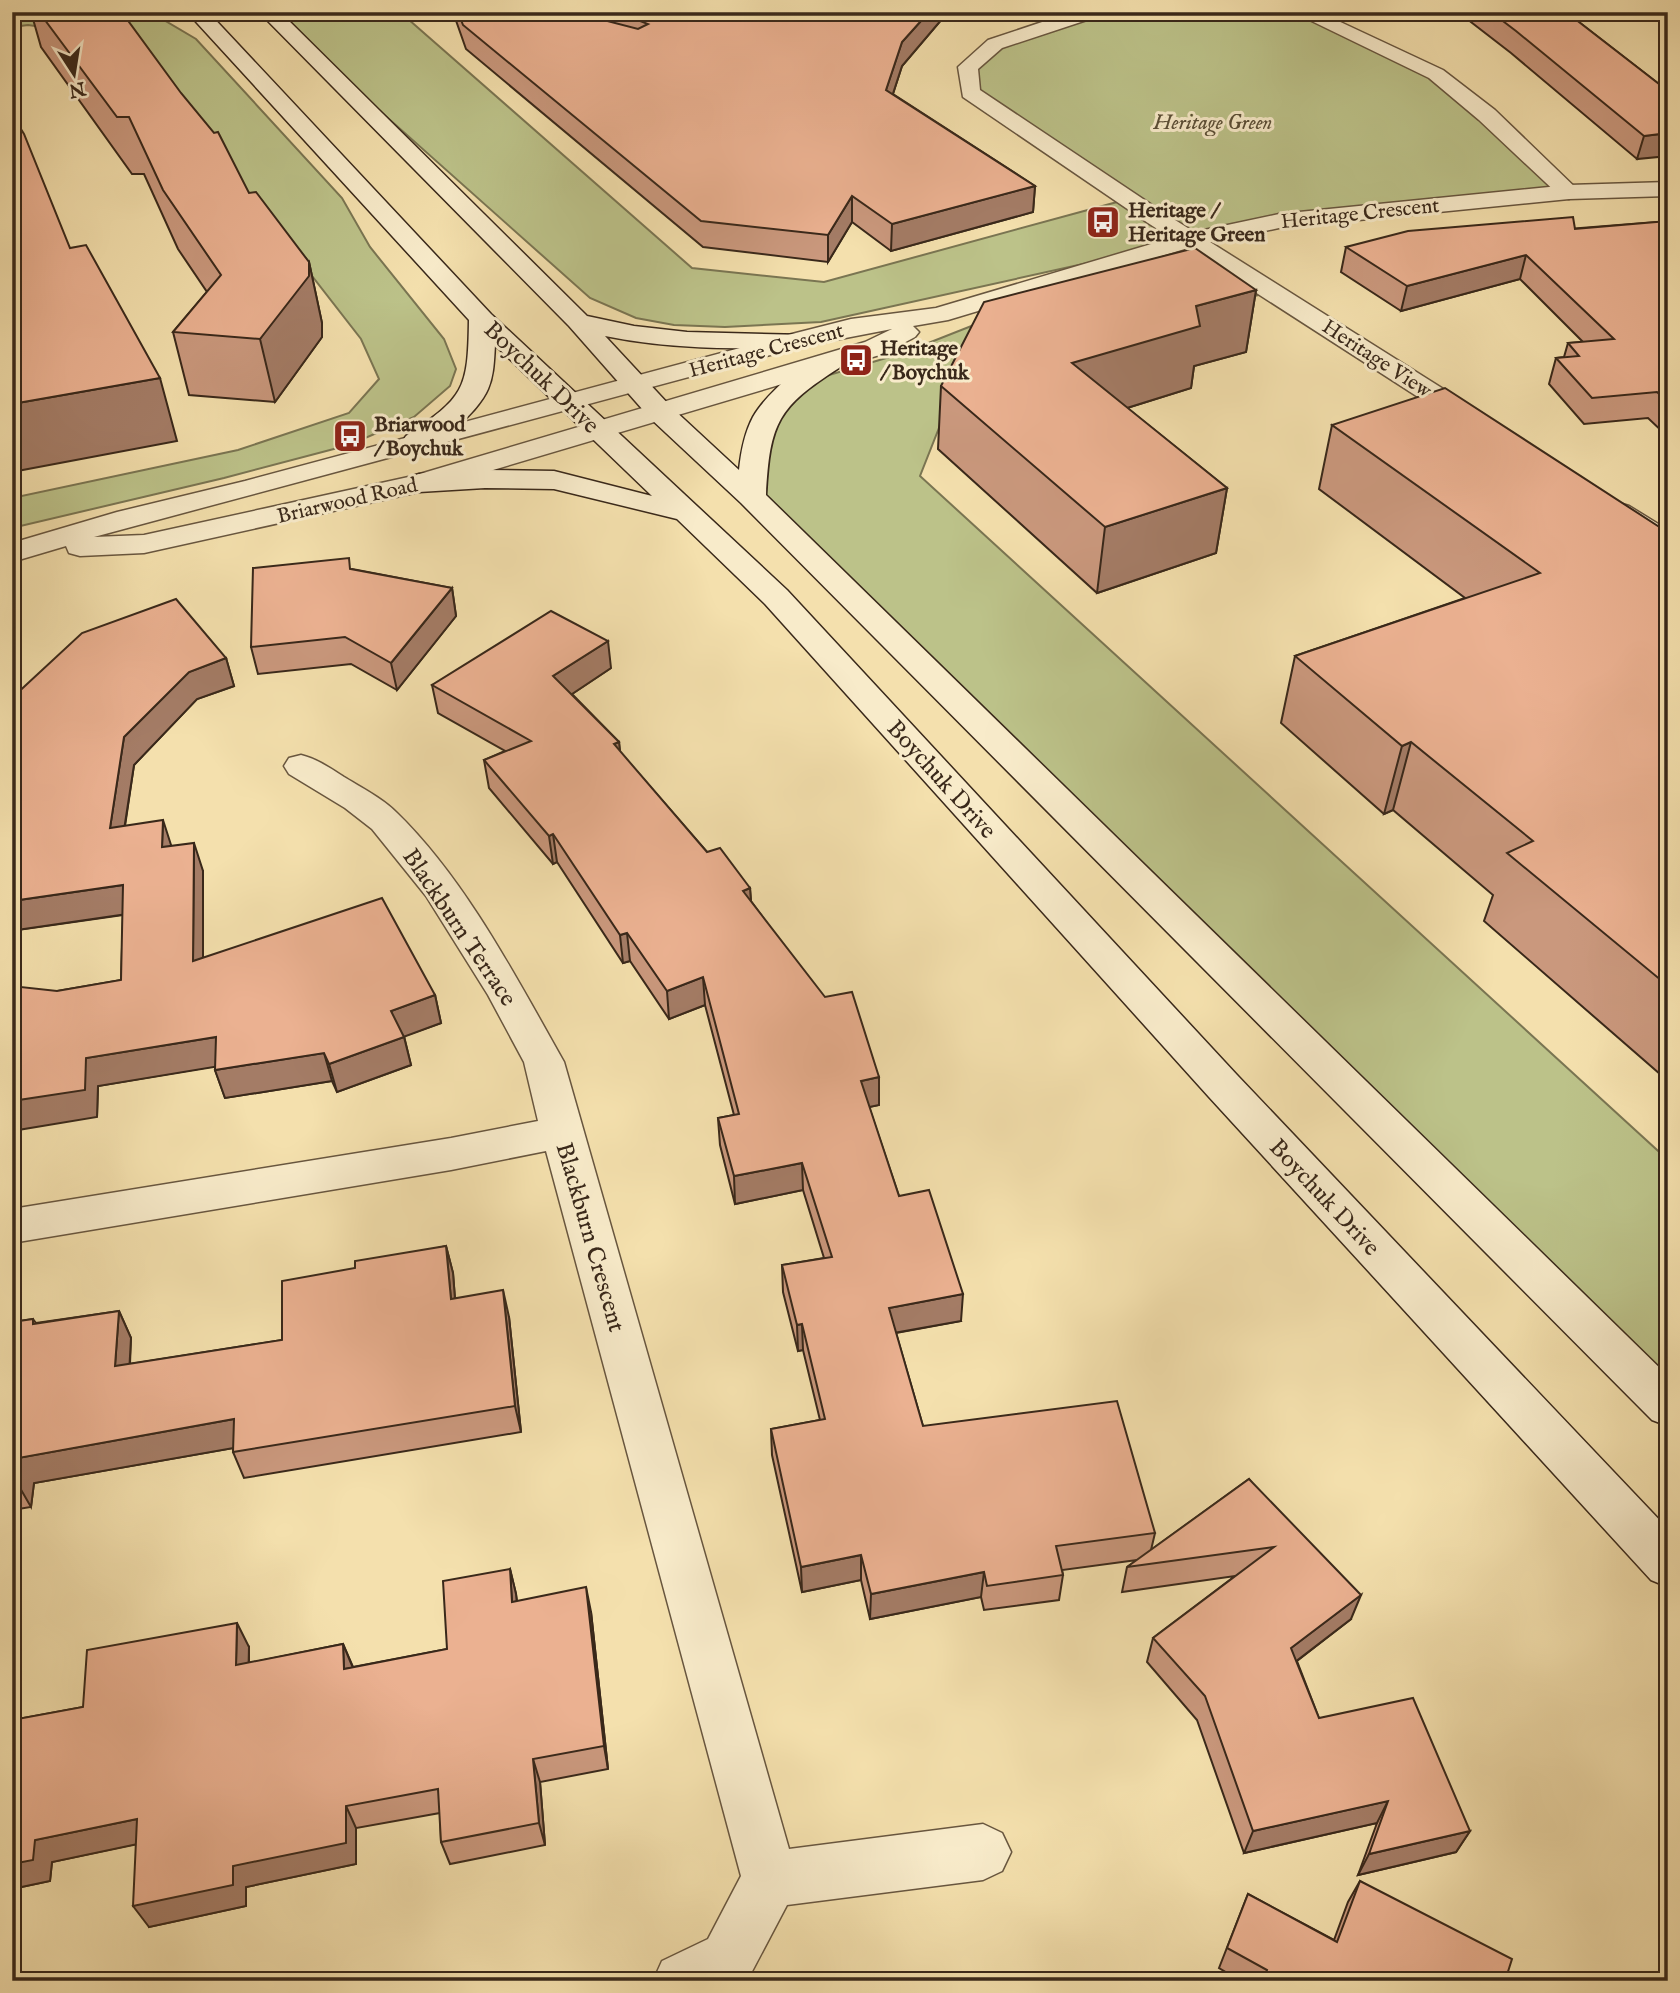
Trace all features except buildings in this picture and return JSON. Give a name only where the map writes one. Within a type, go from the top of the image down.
[{"type":"street","name":"Boychuk Drive","points":[[198,12],[482,319],[598,432],[776,597],[1223,1086],[1668,1564]]},
{"type":"street","points":[[1092,12],[995,44],[982,52],[968,67],[970,93],[1193,239]]},
{"type":"street","points":[[1303,12],[1436,74],[1487,115],[1569,192]]},
{"type":"street","points":[[275,15],[578,321],[661,413],[751,496],[1668,1406]]},
{"type":"street","points":[[176,16],[215,29]]},
{"type":"street","name":"Heritage Crescent","points":[[635,384],[850,327],[939,315],[1193,239],[1279,221],[1569,192],[1668,189]]},
{"type":"street","name":"Heritage View","points":[[1193,239],[1496,435]]},
{"type":"street","name":"Heritage Crescent","points":[[661,413],[874,348],[939,315]]},
{"type":"street","points":[[416,442],[458,414],[477,391],[482,366],[482,319]]},
{"type":"street","points":[[578,321],[626,334],[666,340],[797,340]]},
{"type":"street","points":[[751,496],[753,450],[768,409],[792,386],[830,362]]},
{"type":"street","name":"Briarwood Road","points":[[20,551],[127,518],[252,488],[635,384]]},
{"type":"street","name":"Briarwood Road","points":[[20,551],[144,544],[419,483],[661,413]]},
{"type":"street","points":[[419,483],[485,479],[554,480],[686,512]]},
{"type":"street","points":[[1599,500],[1668,543]]},
{"type":"street","name":"Blackburn Terrace","points":[[301,766],[357,800],[384,821],[439,887],[504,989],[544,1062],[561,1132]]},
{"type":"street","name":"Blackburn Crescent","points":[[12,1226],[451,1154],[561,1132],[770,1879]]},
{"type":"street","points":[[682,1981],[727,1959],[770,1879],[983,1852]]},
{"type":"green space","points":[[142,12],[162,19],[196,39],[342,198],[370,247],[444,339],[456,369],[450,386],[414,417],[349,445],[224,478],[12,528],[12,498],[238,450],[349,413],[379,379],[361,339],[148,65],[101,35],[28,25],[12,27],[12,14]]},
{"type":"green space","name":"Heritage Green","points":[[277,12],[400,12],[692,268],[824,282],[1128,199],[970,93],[982,52],[1092,12],[1303,12],[1436,74],[1563,190],[1194,239],[1273,291],[958,380],[920,476],[1668,1160],[1668,1406],[751,497],[792,386],[903,353],[1187,241],[821,322],[725,327],[674,325],[636,318],[590,298],[279,21]]},
{"type":"place","name":"Heritage / Heritage Green","points":[[1103,222]]},
{"type":"place","name":"Heritage / Boychuk","points":[[856,360]]},
{"type":"place","name":"Briarwood / Boychuk","points":[[350,436]]}]
